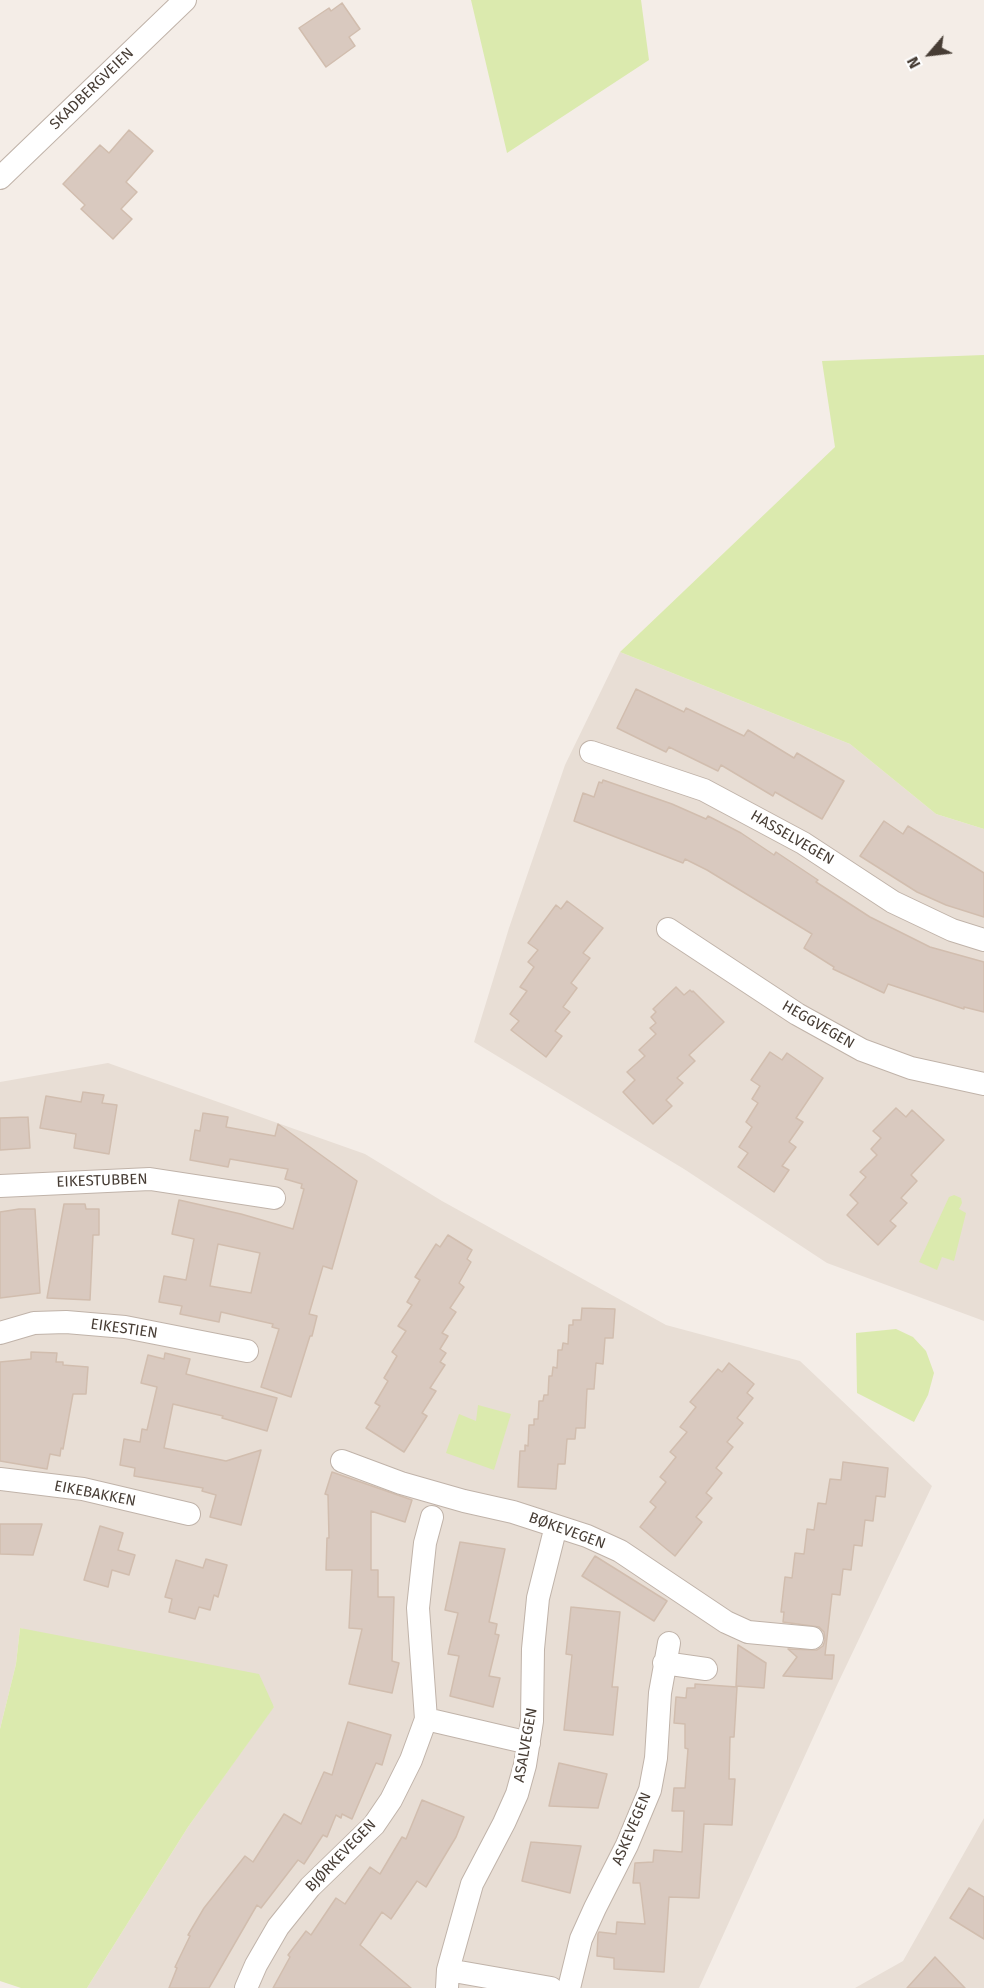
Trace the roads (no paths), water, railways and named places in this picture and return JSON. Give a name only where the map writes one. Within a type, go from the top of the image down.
[{"type":"street","name":"SKADBERGVEIEN","points":[[0,178],[184,0]]},
{"type":"street","name":"HASSELVEGEN","points":[[591,752],[704,790],[802,843],[893,902],[952,930],[984,940]]},
{"type":"street","name":"HEGGVEGEN","points":[[668,929],[797,1014],[862,1050],[911,1068],[984,1084]]},
{"type":"street","name":"EIKESTUBBEN","points":[[0,1186],[150,1179],[274,1198]]},
{"type":"street","name":"EIKESTIEN","points":[[0,1333],[34,1323],[66,1322],[125,1327],[247,1351]]},
{"type":"street","name":"BØKEVEGEN","points":[[342,1461],[410,1485],[513,1512],[587,1536],[620,1551],[726,1622],[748,1632],[812,1638]]},
{"type":"street","name":"EIKEBAKKEN","points":[[0,1479],[83,1489],[189,1514]]},
{"type":"street","name":"BJØRKEVEGEN","points":[[246,1988],[267,1945],[291,1909],[310,1887],[374,1825],[391,1800],[411,1760],[426,1719],[418,1608],[425,1543],[432,1517]]},
{"type":"street","name":"ASALVEGEN","points":[[447,1979],[472,1884],[517,1794],[529,1743],[534,1695],[533,1649],[538,1598],[556,1526]]},
{"type":"street","name":"ASKEVEGEN","points":[[569,1988],[581,1940],[627,1845],[650,1791],[656,1758],[660,1693],[666,1653],[706,1669]]},
{"type":"street","points":[[426,1719],[529,1743]]},
{"type":"street","points":[[447,1979],[551,1988]]}]
